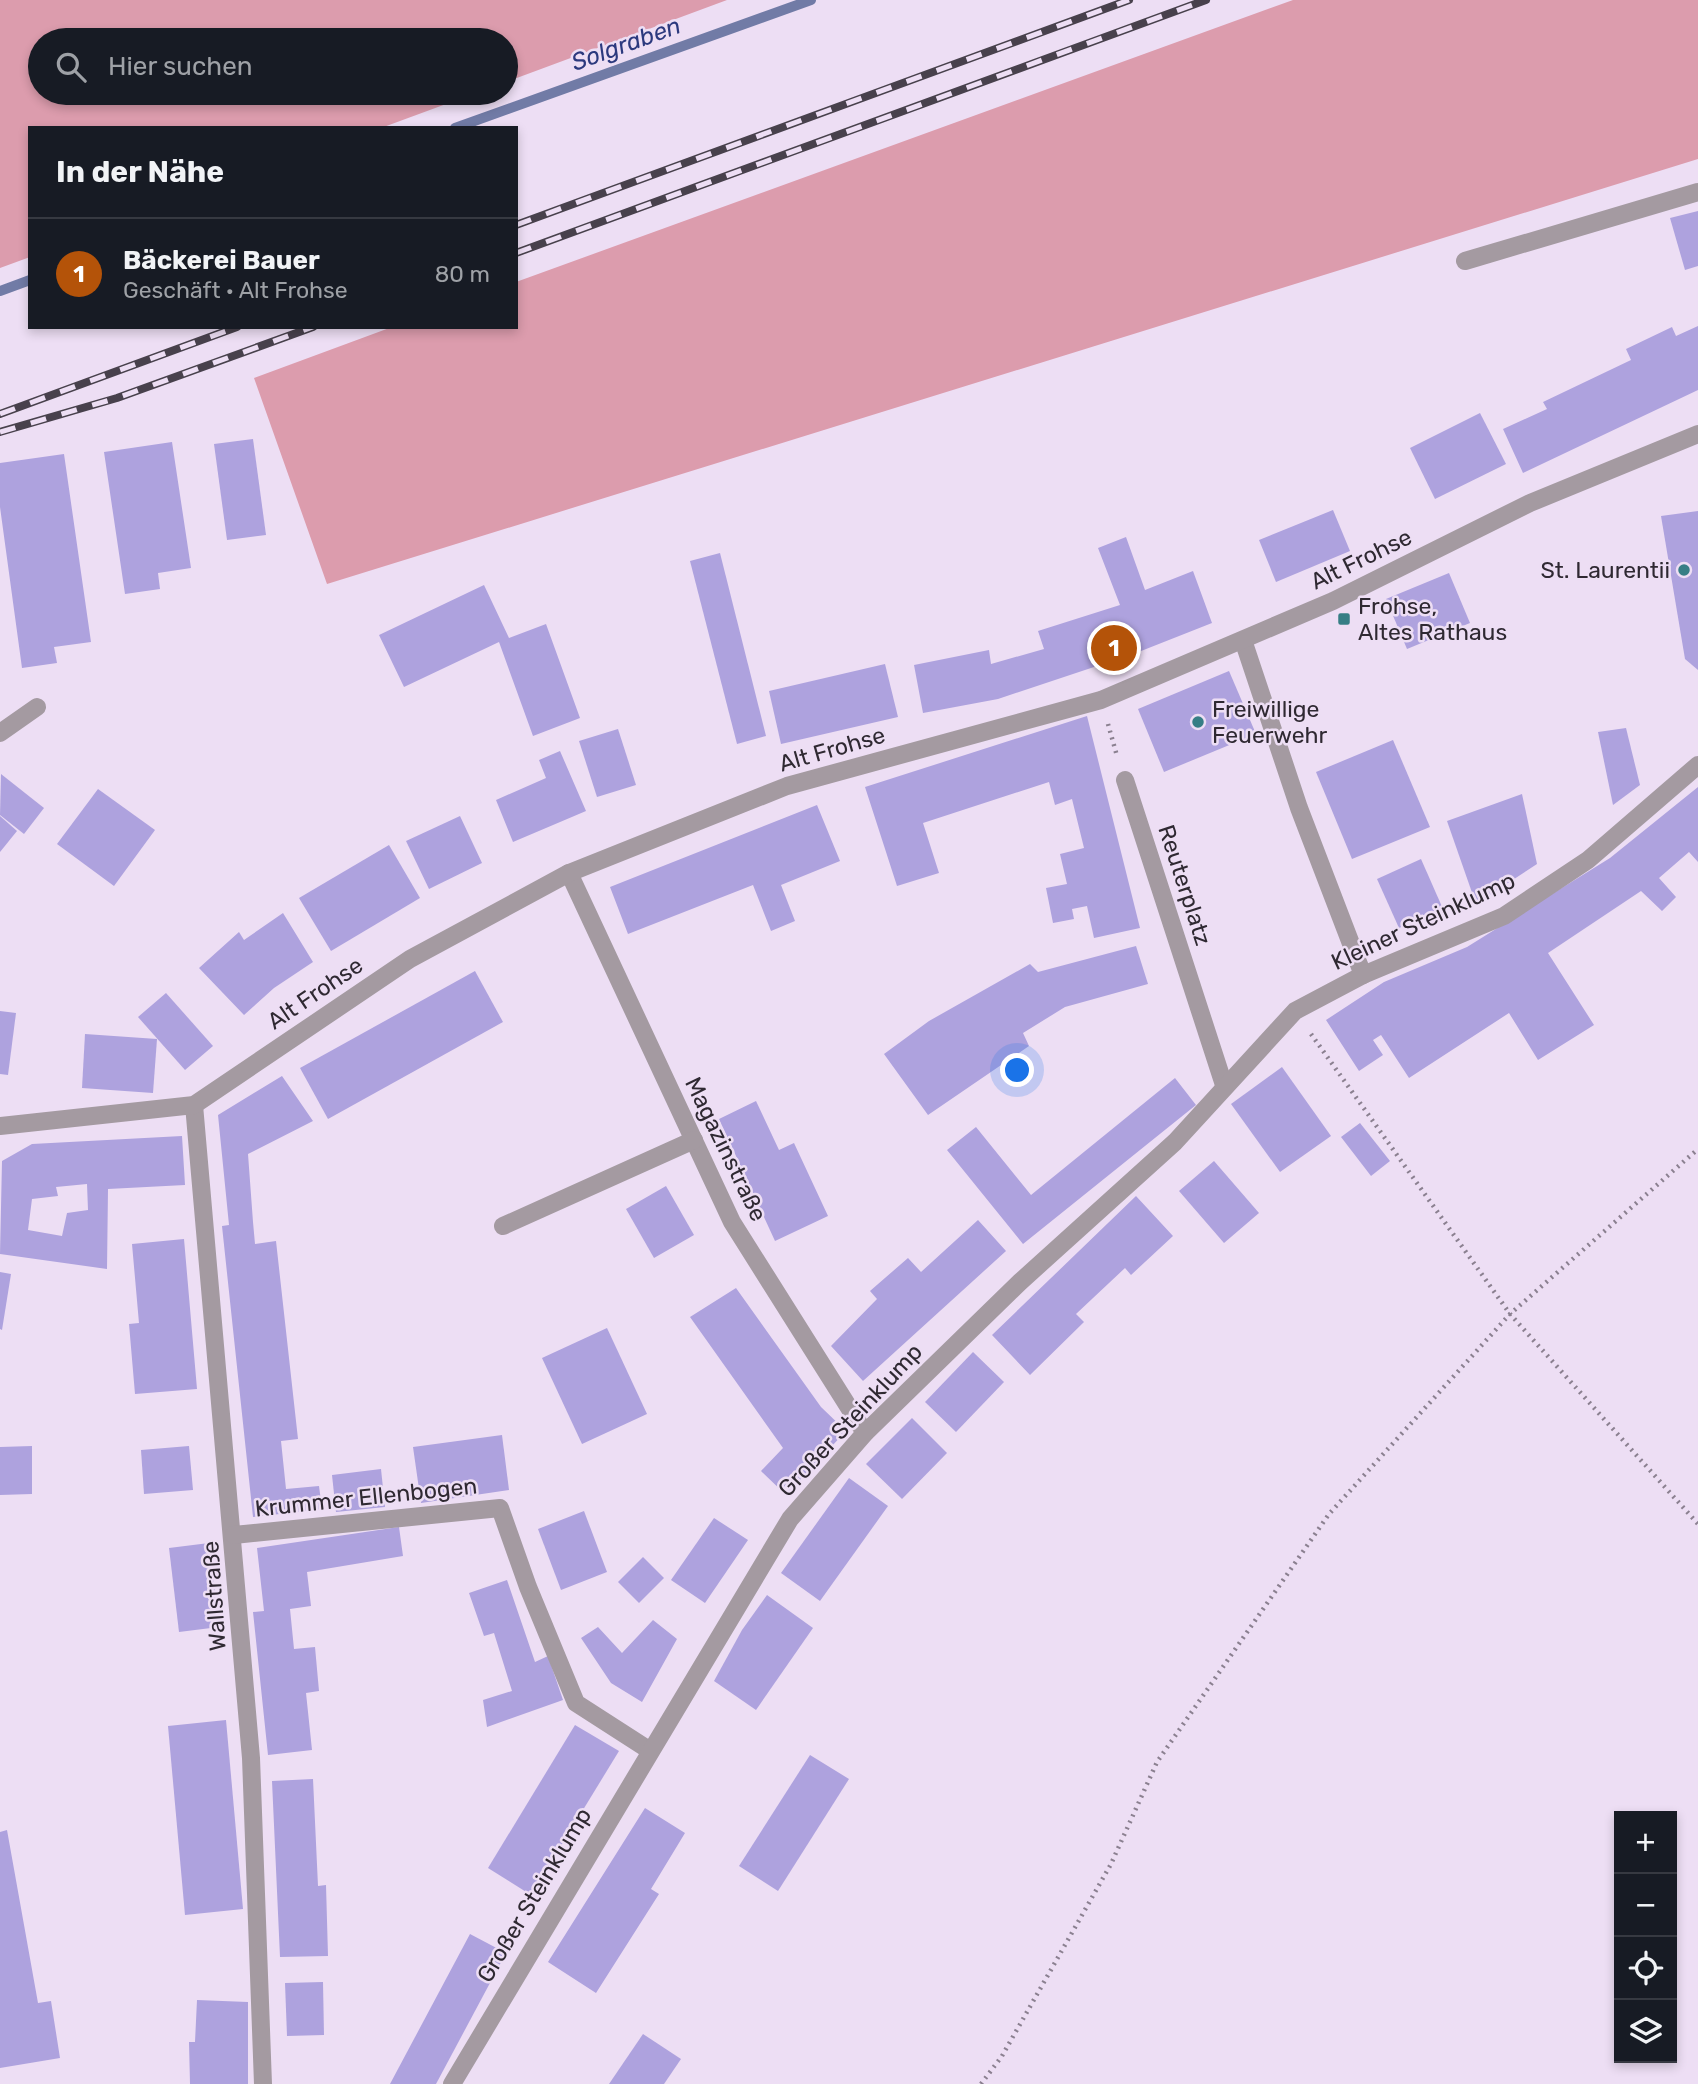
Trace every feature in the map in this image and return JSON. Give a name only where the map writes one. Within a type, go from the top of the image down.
[{"type":"street","points":[[1465,261],[1698,192]]},
{"type":"street","name":"Alt Frohse","points":[[0,1126],[194,1105],[410,959],[569,873],[787,786],[1101,700],[1333,601],[1530,503],[1698,435]]},
{"type":"street","points":[[1243,640],[1299,808],[1363,975]]},
{"type":"street","points":[[0,733],[37,707]]},
{"type":"street","name":"Kleiner Steinklump","points":[[1295,1011],[1363,975],[1504,916],[1588,860],[1698,765]]},
{"type":"street","name":"Reuterplatz","points":[[1125,780],[1224,1085]]},
{"type":"street","name":"Magazinstraße","points":[[569,873],[732,1222],[865,1433]]},
{"type":"street","name":"Großer Steinklump","points":[[452,2084],[649,1750],[790,1519],[865,1433],[1020,1282],[1175,1142],[1224,1085],[1295,1011]]},
{"type":"street","name":"Wallstraße","points":[[194,1105],[234,1535],[251,1758],[263,2084]]},
{"type":"street","points":[[503,1226],[694,1140]]},
{"type":"street","name":"Krummer Ellenbogen","points":[[234,1535],[500,1508],[528,1587],[576,1703],[649,1750]]},
{"type":"path","points":[[1101,700],[1125,780]]},
{"type":"path","points":[[1295,1011],[1510,1314],[1698,1524]]},
{"type":"path","points":[[981,2084],[1002,2056],[1111,1864],[1164,1751],[1329,1514],[1510,1314],[1698,1149]]},
{"type":"shaded area","points":[[0,0],[727,0],[518,78],[518,28],[28,28],[28,105],[443,105],[386,126],[28,126],[28,258],[0,268]]},
{"type":"shaded area","points":[[1293,0],[1698,0],[1698,159],[327,584],[254,378],[387,329],[518,329],[518,281]]},
{"type":"building","points":[[1698,211],[1698,266],[1685,270],[1670,218]]},
{"type":"building","points":[[1698,326],[1698,390],[1523,473],[1503,429],[1547,409],[1543,402],[1631,360],[1626,349],[1672,327],[1676,336]]},
{"type":"building","points":[[1480,413],[1506,464],[1435,499],[1410,448]]},
{"type":"building","points":[[253,439],[266,535],[227,540],[214,444]]},
{"type":"building","points":[[172,442],[191,568],[158,573],[160,589],[125,594],[104,452]]},
{"type":"building","points":[[64,454],[91,642],[54,647],[57,663],[22,668],[0,507],[0,463]]},
{"type":"building","points":[[1333,510],[1350,551],[1276,582],[1259,540]]},
{"type":"building","name":"St. Laurentii","points":[[1698,511],[1698,670],[1685,659],[1661,516]]},
{"type":"building","points":[[1126,537],[1145,590],[1193,571],[1212,623],[1136,653],[998,699],[923,713],[914,665],[989,650],[991,664],[1044,649],[1038,631],[1120,605],[1098,548]]},
{"type":"building","points":[[720,553],[766,736],[737,744],[690,561]]},
{"type":"building","points":[[1449,573],[1470,623],[1407,649],[1386,599]]},
{"type":"building","points":[[484,585],[509,638],[546,624],[580,718],[533,736],[499,642],[404,687],[379,635]]},
{"type":"building","points":[[885,664],[898,717],[781,744],[769,691]]},
{"type":"building","points":[[1229,671],[1256,734],[1164,772],[1138,709]]},
{"type":"building","points":[[1087,716],[1140,928],[1094,938],[1087,906],[1072,909],[1074,919],[1053,923],[1046,888],[1067,884],[1060,854],[1084,848],[1072,799],[1055,805],[1049,782],[923,823],[939,873],[897,886],[865,787]]},
{"type":"building","points":[[1626,728],[1640,785],[1613,805],[1598,732]]},
{"type":"building","points":[[618,729],[636,785],[597,797],[579,741]]},
{"type":"building","points":[[1393,740],[1430,827],[1352,859],[1316,772]]},
{"type":"building","points":[[560,751],[586,811],[513,842],[496,800],[546,778],[539,760]]},
{"type":"building","points":[[1,774],[44,808],[24,834],[0,815]]},
{"type":"building","points":[[1698,787],[1698,862],[1689,852],[1659,878],[1676,897],[1662,911],[1641,891],[1548,953],[1594,1025],[1538,1060],[1509,1013],[1409,1078],[1381,1035],[1373,1040],[1383,1055],[1359,1071],[1326,1020],[1384,982],[1467,947],[1610,858]]},
{"type":"building","points":[[98,789],[155,830],[114,886],[57,844]]},
{"type":"building","points":[[1522,794],[1537,864],[1476,904],[1447,821]]},
{"type":"building","points":[[817,805],[840,861],[781,885],[795,921],[771,931],[753,885],[628,934],[610,887]]},
{"type":"building","points":[[0,816],[17,831],[0,852]]},
{"type":"building","points":[[460,816],[482,863],[429,889],[406,841]]},
{"type":"building","points":[[389,845],[420,898],[331,951],[299,898]]},
{"type":"building","points":[[1421,859],[1443,909],[1399,928],[1377,879]]},
{"type":"building","points":[[283,913],[313,962],[274,988],[244,1015],[199,968],[239,932],[244,940]]},
{"type":"building","points":[[1136,946],[1148,984],[1065,1007],[1023,1033],[1029,1046],[928,1115],[884,1054],[929,1021],[1030,964],[1038,972]]},
{"type":"building","points":[[475,971],[503,1022],[328,1119],[300,1068]]},
{"type":"building","points":[[166,993],[213,1046],[185,1070],[138,1017]]},
{"type":"building","points":[[0,1011],[16,1013],[8,1075],[0,1074]]},
{"type":"building","points":[[85,1034],[157,1039],[153,1093],[82,1088]]},
{"type":"building","points":[[1282,1067],[1331,1136],[1280,1172],[1231,1104]]},
{"type":"building","points":[[282,1076],[313,1121],[248,1154],[255,1244],[276,1241],[298,1439],[281,1441],[286,1489],[319,1486],[322,1509],[253,1517],[222,1226],[229,1225],[218,1115]]},
{"type":"building","points":[[1175,1078],[1196,1105],[1023,1244],[947,1150],[976,1127],[1031,1195]]},
{"type":"building","points":[[756,1101],[779,1150],[794,1143],[828,1216],[775,1241],[719,1119]]},
{"type":"building","points":[[1360,1123],[1390,1161],[1371,1176],[1341,1137]]},
{"type":"building","points":[[182,1136],[185,1185],[108,1189],[107,1269],[0,1254],[2,1161],[32,1144]],"holes":[[[87,1184],[88,1210],[67,1213],[62,1236],[28,1230],[32,1199],[58,1196],[56,1187]]]},
{"type":"building","points":[[1214,1161],[1259,1213],[1224,1243],[1179,1191]]},
{"type":"building","points":[[666,1186],[694,1235],[654,1258],[626,1209]]},
{"type":"building","points":[[1136,1196],[1173,1236],[1131,1275],[1125,1268],[1076,1314],[1084,1322],[1030,1375],[992,1335]]},
{"type":"building","points":[[978,1220],[1006,1251],[863,1381],[831,1346],[877,1299],[870,1291],[908,1258],[921,1272]]},
{"type":"building","points":[[184,1239],[197,1389],[135,1394],[129,1324],[139,1323],[132,1244]]},
{"type":"building","points":[[0,1272],[11,1274],[2,1330],[0,1329]]},
{"type":"building","points":[[736,1288],[821,1407],[846,1431],[786,1495],[761,1471],[783,1448],[690,1317]]},
{"type":"building","points":[[607,1328],[647,1414],[582,1444],[542,1358]]},
{"type":"building","points":[[973,1352],[1004,1382],[956,1432],[925,1402]]},
{"type":"building","points":[[912,1418],[947,1453],[902,1499],[866,1464]]},
{"type":"building","points":[[502,1435],[509,1490],[421,1503],[413,1447]]},
{"type":"building","points":[[32,1446],[32,1494],[0,1495],[0,1447]]},
{"type":"building","points":[[189,1446],[193,1490],[144,1494],[141,1450]]},
{"type":"building","points":[[381,1469],[385,1507],[336,1512],[332,1475]]},
{"type":"building","points":[[849,1478],[888,1506],[820,1601],[781,1573]]},
{"type":"building","points":[[584,1511],[607,1572],[561,1590],[538,1529]]},
{"type":"building","points":[[714,1518],[748,1540],[705,1603],[671,1580]]},
{"type":"building","points":[[399,1527],[403,1556],[307,1572],[311,1606],[290,1609],[294,1649],[315,1647],[319,1691],[306,1693],[312,1750],[268,1755],[253,1612],[264,1611],[257,1548]]},
{"type":"building","points":[[209,1543],[219,1627],[179,1632],[169,1548]]},
{"type":"building","points":[[643,1557],[664,1578],[639,1603],[618,1582]]},
{"type":"building","points":[[507,1580],[535,1662],[548,1656],[563,1700],[487,1727],[483,1700],[512,1691],[494,1633],[484,1636],[469,1593]]},
{"type":"building","points":[[767,1595],[813,1628],[756,1710],[714,1681],[742,1630]]},
{"type":"building","points":[[653,1620],[677,1639],[642,1702],[611,1683],[581,1638],[598,1627],[622,1653]]},
{"type":"building","points":[[226,1720],[243,1909],[185,1915],[168,1726]]},
{"type":"building","points":[[575,1725],[619,1751],[531,1895],[488,1868]]},
{"type":"building","points":[[810,1755],[849,1779],[778,1891],[739,1866]]},
{"type":"building","points":[[313,1779],[318,1886],[326,1885],[328,1956],[280,1957],[272,1781]]},
{"type":"building","points":[[645,1808],[685,1833],[651,1889],[659,1894],[596,1993],[548,1962]]},
{"type":"building","points":[[7,1830],[38,2003],[51,2001],[60,2058],[0,2068],[0,1832]]},
{"type":"building","points":[[470,1934],[506,1953],[436,2084],[390,2084]]},
{"type":"building","points":[[323,1982],[324,2035],[287,2036],[285,1983]]},
{"type":"building","points":[[197,2000],[248,2002],[248,2084],[190,2084],[189,2042],[195,2042]]},
{"type":"building","points":[[643,2034],[681,2059],[664,2084],[609,2084]]},
{"type":"waterway","name":"Solgraben","points":[[461,126],[811,0]]},
{"type":"waterway","name":"Solgraben","points":[[0,291],[28,281]]},
{"type":"railway","points":[[518,224],[1129,0]]},
{"type":"railway","points":[[518,252],[1206,0]]},
{"type":"railway","points":[[0,414],[232,329]]},
{"type":"railway","points":[[0,432],[117,398],[307,329]]},
{"type":"place","name":"St. Laurentii","points":[[1684,570]]},
{"type":"place","name":"Frohse, Altes Rathaus","points":[[1344,619]]},
{"type":"place","name":"Bäckerei Bauer","points":[[1114,648]]},
{"type":"place","name":"Freiwillige Feuerwehr","points":[[1198,722]]}]
